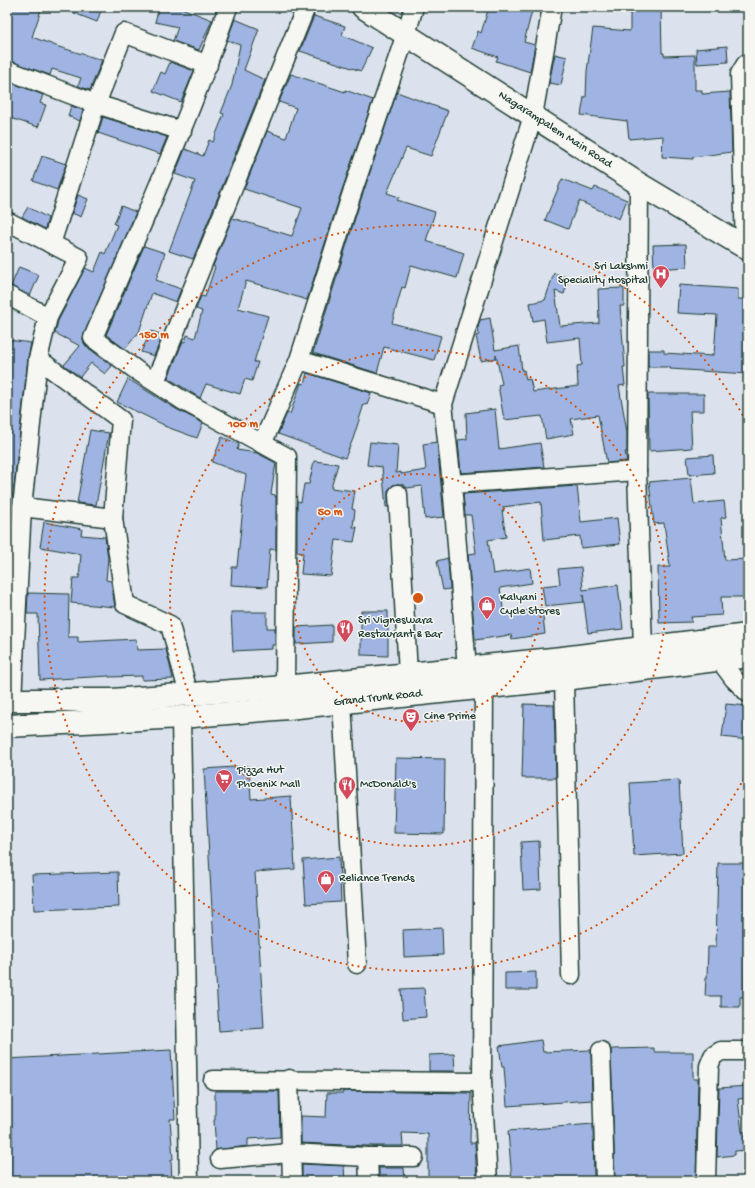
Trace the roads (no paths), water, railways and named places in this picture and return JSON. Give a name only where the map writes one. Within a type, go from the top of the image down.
[{"type":"main road","name":"Nagarampalem Main Road","points":[[364,7],[638,184],[747,249]]},
{"type":"main road","name":"Grand Trunk Road","points":[[7,726],[181,717],[288,708],[564,679],[717,649],[748,635]]},
{"type":"main road","name":"Grand Trunk Road","points":[[10,700],[112,700],[189,695],[285,687],[643,648],[717,649],[748,656]]},
{"type":"street","points":[[228,7],[208,65],[182,132],[93,338],[136,370],[182,400],[287,457],[285,687]]},
{"type":"street","points":[[155,382],[306,7]]},
{"type":"street","points":[[262,444],[299,360],[351,196],[414,7]]},
{"type":"street","points":[[467,668],[444,404],[533,116],[552,7]]},
{"type":"street","points":[[51,244],[96,104],[124,33],[208,65]]},
{"type":"street","points":[[747,249],[740,74],[748,62]]},
{"type":"street","points":[[7,70],[96,104],[182,132]]},
{"type":"street","points":[[638,184],[637,470],[643,648]]},
{"type":"street","points":[[7,221],[78,258],[48,317],[38,359],[22,507],[10,700]]},
{"type":"street","points":[[7,295],[48,317]]},
{"type":"street","points":[[38,359],[121,420],[113,518],[125,604],[170,625],[189,695]]},
{"type":"street","points":[[299,360],[444,404]]},
{"type":"street","points":[[452,484],[637,470]]},
{"type":"street","points":[[398,494],[408,674]]},
{"type":"street","points":[[22,507],[113,518]]},
{"type":"street","points":[[717,649],[734,680],[748,693]]},
{"type":"street","points":[[564,679],[571,975]]},
{"type":"street","points":[[484,688],[482,1082],[488,1181]]},
{"type":"street","points":[[342,702],[357,964]]},
{"type":"street","points":[[181,717],[189,1181]]},
{"type":"street","points":[[601,1051],[605,1181]]},
{"type":"street","points":[[706,1181],[709,1066],[713,1056],[721,1051],[748,1051]]},
{"type":"street","points":[[213,1080],[482,1082]]},
{"type":"street","points":[[289,1080],[292,1181]]},
{"type":"street","points":[[220,1159],[290,1153],[368,1157],[414,1157]]},
{"type":"street","points":[[368,1157],[369,1181]]},
{"type":"place","name":"Sri Lakshmi Speciality Hospital","points":[[661,289]]},
{"type":"place","name":"Kalyani Cycle Stores","points":[[487,620]]},
{"type":"place","name":"Sri Vigneswara Restaurant & Bar","points":[[345,643]]},
{"type":"place","name":"Cine Prime","points":[[411,732]]},
{"type":"place","name":"Pizza Hut Phoenix Mall","points":[[224,793]]},
{"type":"place","name":"McDonald's","points":[[347,800]]},
{"type":"place","name":"Reliance Trends","points":[[326,894]]}]
